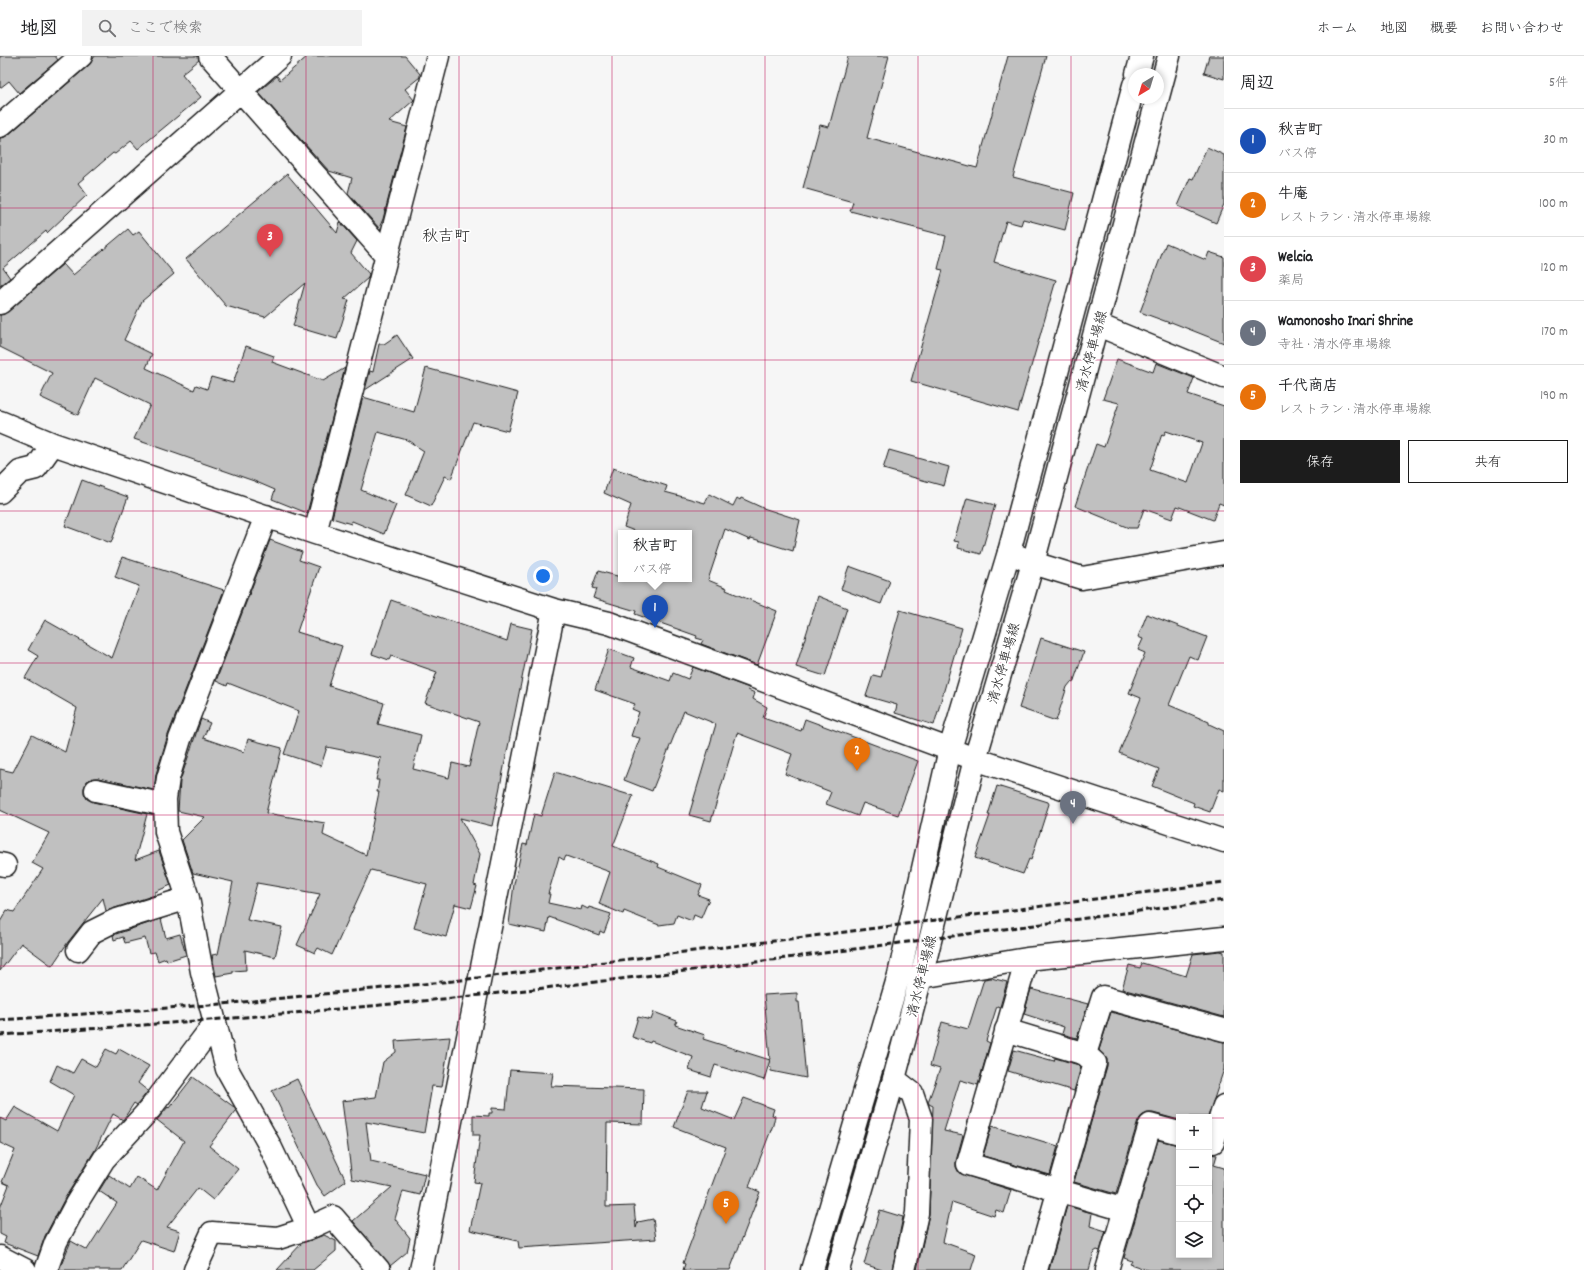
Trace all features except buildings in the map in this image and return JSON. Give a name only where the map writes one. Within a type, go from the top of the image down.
[{"type":"street","points":[[0,126],[81,56]]},
{"type":"street","points":[[210,56],[386,255]]},
{"type":"street","points":[[0,303],[280,56]]},
{"type":"street","points":[[315,533],[438,56]]},
{"type":"street","points":[[1139,68],[1142,56]]},
{"type":"street","name":"清水停車場線","points":[[838,1270],[894,1078],[921,977],[975,759],[1033,563],[1169,56]]},
{"type":"street","name":"清水停車場線","points":[[812,1270],[899,974],[950,749],[1009,552],[1129,104]]},
{"type":"street","points":[[1098,325],[1224,377]]},
{"type":"street","points":[[0,422],[53,444],[315,533],[554,610],[609,623],[975,759],[1224,841]]},
{"type":"street","points":[[0,492],[20,472],[36,468],[53,444]]},
{"type":"street","points":[[266,516],[180,739],[168,778],[165,805],[166,832],[188,898],[202,972],[227,1069],[270,1146],[309,1228]]},
{"type":"street","points":[[1009,552],[1033,563],[1082,578],[1224,553]]},
{"type":"street","points":[[421,1270],[554,610]]},
{"type":"street","points":[[96,790],[165,805]]},
{"type":"street","points":[[78,950],[92,932],[114,921],[188,898]]},
{"type":"street","points":[[921,977],[1027,959],[1224,938]]},
{"type":"street","points":[[1027,959],[968,1164],[1125,1210]]},
{"type":"street","points":[[1086,1054],[1103,997],[1224,1030]]},
{"type":"street","points":[[46,1270],[56,1242],[76,1204],[104,1159],[150,1109],[215,1023]]},
{"type":"street","points":[[1006,1030],[1086,1054],[1095,1063],[1036,1270]]},
{"type":"street","points":[[894,1078],[912,1093],[921,1119],[917,1213],[904,1270]]},
{"type":"street","points":[[1215,1143],[1224,1106]]},
{"type":"street","points":[[1107,1270],[1150,1125],[1176,1132]]},
{"type":"street","points":[[194,1270],[212,1233],[278,1238],[309,1228],[333,1217],[379,1270]]},
{"type":"street","points":[[0,1257],[24,1270]]},
{"type":"railway","points":[[0,1020],[223,1004],[453,981],[861,930],[1224,882]]},
{"type":"railway","points":[[0,1035],[250,1017],[375,1006],[591,983],[1224,900]]},
{"type":"place","name":"Welcia","points":[[270,257]]},
{"type":"place","name":"秋吉町","points":[[655,628]]},
{"type":"place","name":"牛庵","points":[[857,771]]},
{"type":"place","name":"Wamonosho Inari Shrine","points":[[1073,824]]},
{"type":"place","name":"千代商店","points":[[726,1224]]},
{"type":"district","name":"秋吉町","points":[[446,235]]}]
